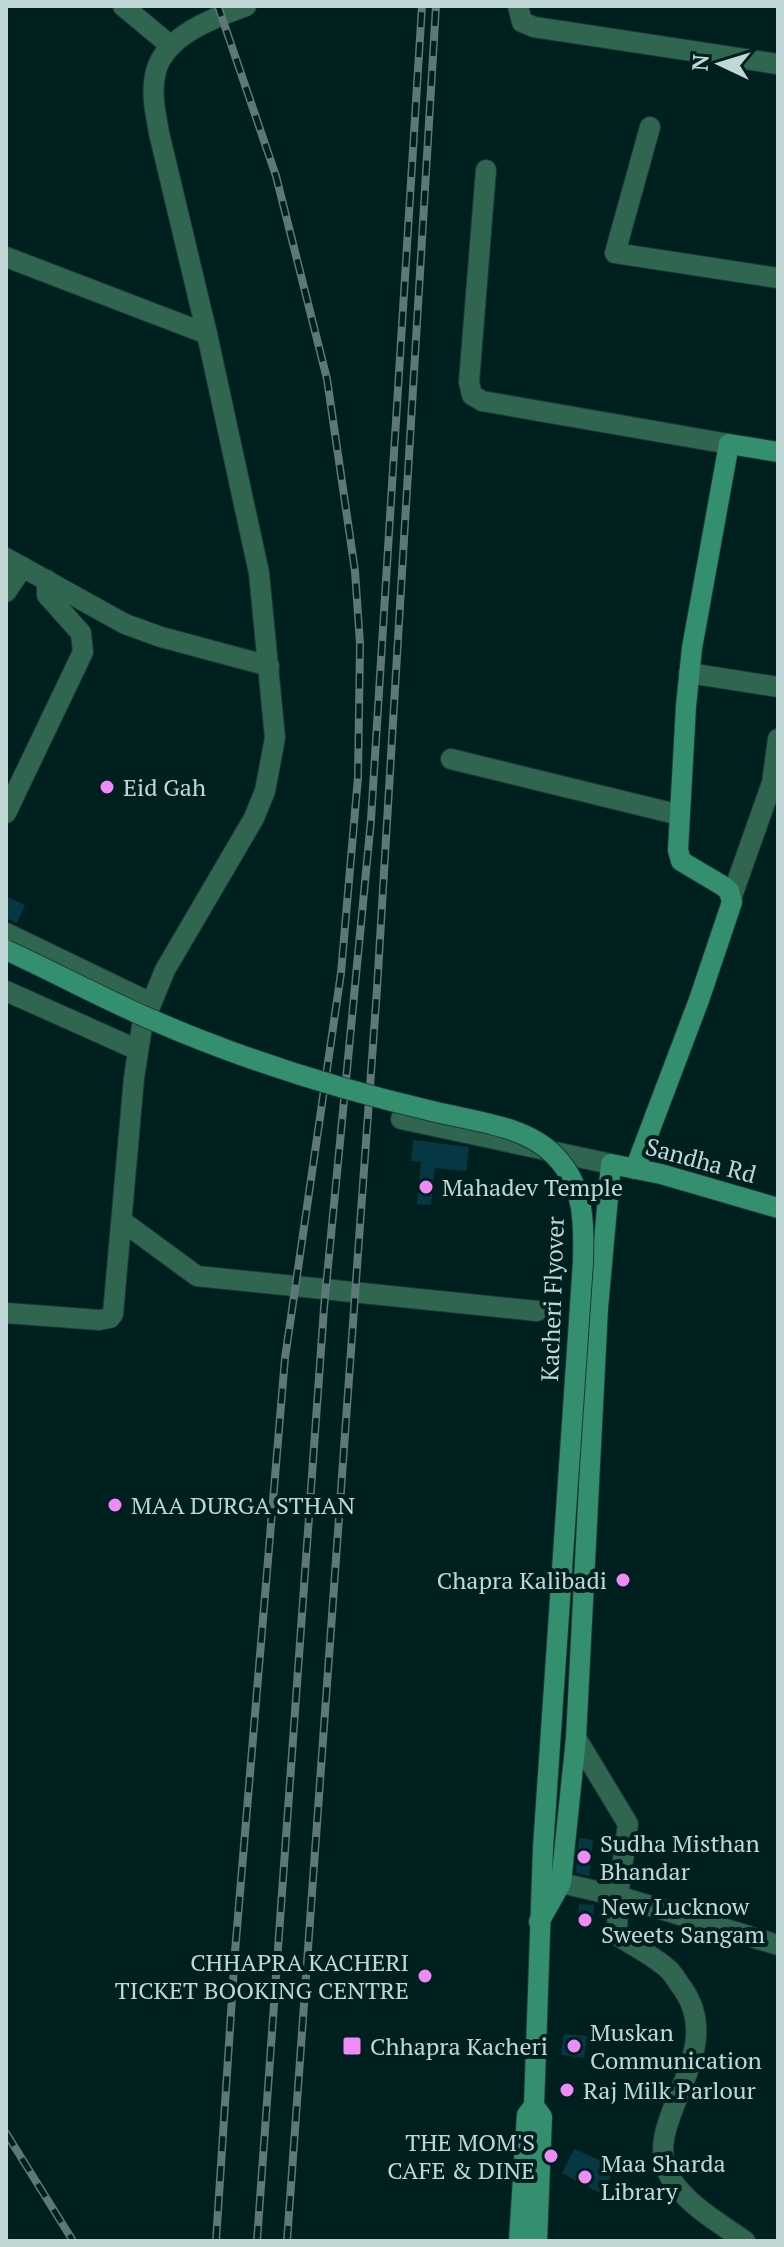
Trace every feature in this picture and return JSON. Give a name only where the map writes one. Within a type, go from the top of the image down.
[{"type":"main road","points":[[635,1169],[731,910],[732,896],[723,886],[681,861],[678,850],[689,673],[729,444],[778,452]]},
{"type":"main road","name":"Kacheri Flyover","points":[[6,950],[149,1018],[262,1063],[332,1086],[524,1135],[553,1154],[577,1186],[585,1217],[583,1262],[543,1848],[534,2106]]},
{"type":"main road","points":[[539,1922],[561,1883],[576,1738],[598,1308],[611,1164]]},
{"type":"main road","name":"Sandha Rd","points":[[611,1164],[778,1208]]},
{"type":"main road","points":[[519,2241],[527,2115],[534,2106],[542,2117],[537,2241]]},
{"type":"street","points":[[123,6],[171,46]]},
{"type":"street","points":[[6,1313],[99,1320],[110,1318],[115,1301],[142,1026],[165,970],[254,818],[265,791],[275,738],[259,573],[154,103],[155,77],[160,61],[171,46],[222,15],[246,6]]},
{"type":"street","points":[[518,6],[522,22],[534,27],[778,64]]},
{"type":"street","points":[[650,127],[615,253],[778,278]]},
{"type":"street","points":[[486,170],[470,366],[472,395],[482,401],[729,444]]},
{"type":"street","points":[[6,257],[207,334]]},
{"type":"street","points":[[6,592],[14,562],[125,624],[269,666]]},
{"type":"street","points":[[6,813],[83,652],[81,633],[47,595],[47,580]]},
{"type":"street","points":[[689,673],[778,687]]},
{"type":"street","points":[[732,896],[776,773],[778,739]]},
{"type":"street","points":[[451,759],[680,815]]},
{"type":"street","points":[[6,933],[151,1003]]},
{"type":"street","points":[[6,991],[138,1050]]},
{"type":"street","points":[[401,1119],[611,1164]]},
{"type":"street","points":[[122,1221],[197,1276],[537,1311]]},
{"type":"street","points":[[576,1738],[628,1824],[618,1896],[617,1935],[669,1970],[692,2002],[697,2018],[694,2052],[666,2131],[664,2163],[670,2177],[686,2196],[745,2241]]},
{"type":"street","points":[[561,1883],[777,1939]]},
{"type":"building","points":[[6,896],[25,905],[17,923],[6,918]]},
{"type":"building","name":"Mahadev Temple","points":[[413,1140],[469,1147],[466,1171],[435,1168],[431,1205],[417,1204],[421,1162],[411,1161]]},
{"type":"building","name":"Sudha Misthan Bhandar","points":[[579,1838],[593,1840],[589,1876],[576,1873]]},
{"type":"building","points":[[579,1904],[594,1905],[592,1928],[577,1927]]},
{"type":"building","name":"Muskan Communication","points":[[564,2034],[587,2036],[584,2058],[561,2055]]},
{"type":"building","name":"Raj Milk Parlour","points":[[560,2083],[575,2083],[575,2096],[559,2096]]},
{"type":"building","points":[[574,2149],[615,2167],[602,2194],[562,2173]]},
{"type":"railway","points":[[216,2241],[235,1952],[285,1358],[341,973],[358,777],[360,644],[355,571],[327,379],[276,176],[218,6]]},
{"type":"railway","points":[[257,2241],[324,1308],[371,820],[422,6]]},
{"type":"railway","points":[[287,2241],[377,989],[436,6]]},
{"type":"railway","points":[[6,2133],[73,2241]]},
{"type":"place","name":"Eid Gah","points":[[107,787]]},
{"type":"place","name":"Mahadev Temple","points":[[426,1187]]},
{"type":"place","name":"MAA DURGA STHAN","points":[[115,1505]]},
{"type":"place","name":"Chapra Kalibadi","points":[[623,1580]]},
{"type":"place","name":"Sudha Misthan Bhandar","points":[[584,1857]]},
{"type":"place","name":"New Lucknow Sweets Sangam","points":[[585,1920]]},
{"type":"place","name":"CHHAPRA KACHERI TICKET BOOKING CENTRE","points":[[425,1976]]},
{"type":"place","name":"Chhapra Kacheri","points":[[352,2046]]},
{"type":"place","name":"Muskan Communication","points":[[574,2046]]},
{"type":"place","name":"Raj Milk Parlour","points":[[567,2090]]},
{"type":"place","name":"THE MOM'S CAFE & DINE","points":[[551,2156]]},
{"type":"place","name":"Maa Sharda Library","points":[[585,2177]]}]
